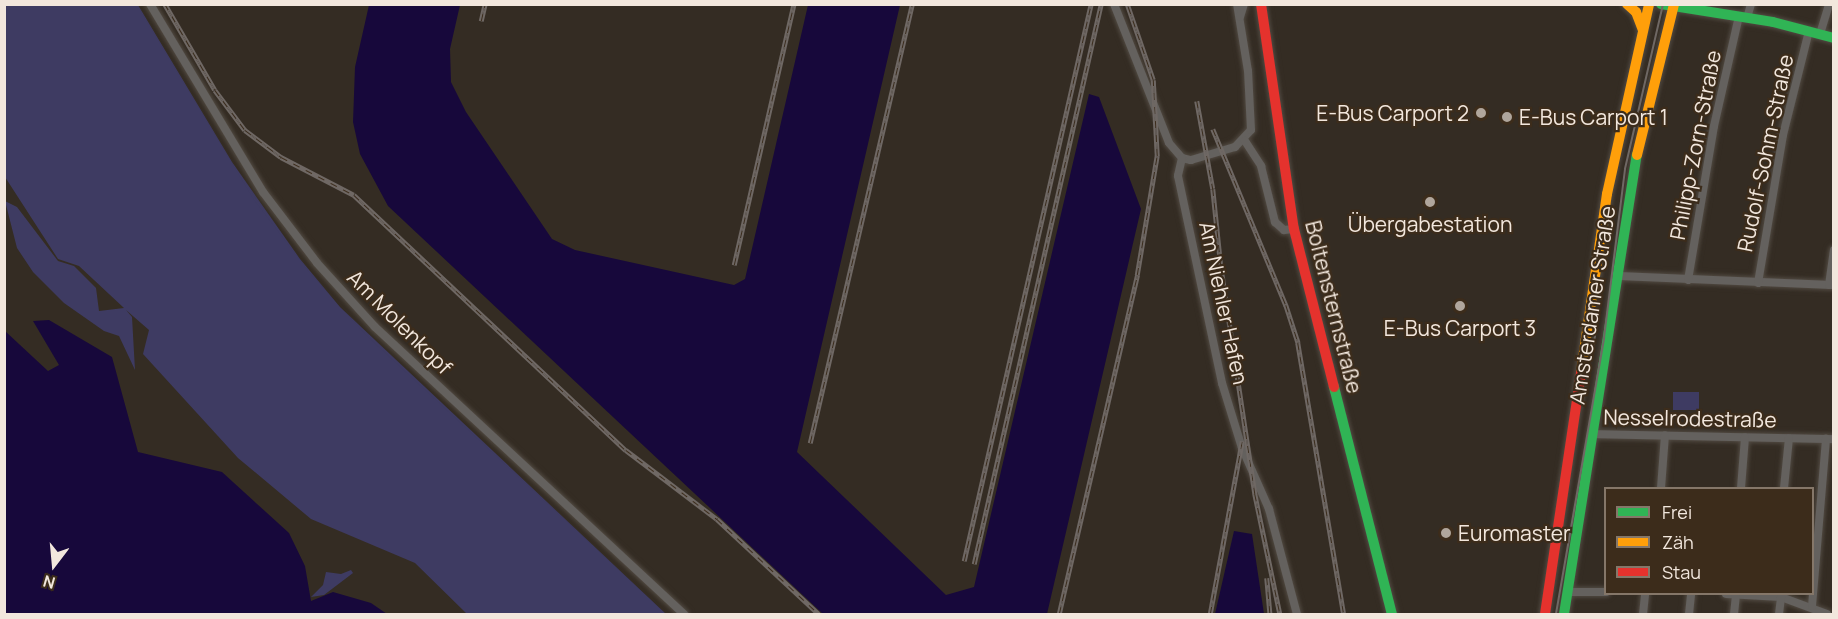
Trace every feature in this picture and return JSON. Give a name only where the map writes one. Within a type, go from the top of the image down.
[{"type":"main road","name":"Boltensternstraße","points":[[1261,4],[1294,229],[1392,615]]},
{"type":"main road","points":[[1627,4],[1636,12],[1643,30]]},
{"type":"main road","name":"Amsterdamer Straße","points":[[1545,615],[1617,138],[1649,4]]},
{"type":"main road","points":[[1661,4],[1743,17],[1833,38]]},
{"type":"main road","name":"Amsterdamer Straße","points":[[1564,615],[1592,434],[1603,387],[1617,276],[1635,164],[1674,6]]},
{"type":"main road","points":[[1617,138],[1619,165],[1628,169],[1635,164]]},
{"type":"street","name":"Am Molenkopf","points":[[150,4],[263,192],[317,263],[375,327],[684,615]]},
{"type":"street","points":[[1114,4],[1169,143],[1182,158],[1201,157],[1245,141],[1253,122],[1238,4]]},
{"type":"street","points":[[1240,17],[1245,4]]},
{"type":"street","name":"Philipp-Zorn-Straße","points":[[1688,280],[1727,68],[1743,17],[1751,4]]},
{"type":"street","name":"Rudolf-Sohm-Straße","points":[[1758,283],[1794,91],[1814,33],[1828,4]]},
{"type":"street","points":[[1245,141],[1262,166],[1275,222],[1284,230],[1294,229]]},
{"type":"street","name":"Am Niehler Hafen","points":[[1182,158],[1178,176],[1222,383],[1242,448],[1269,509],[1297,615]]},
{"type":"street","points":[[1617,276],[1831,285],[1833,250]]},
{"type":"street","name":"Nesselrodestraße","points":[[1592,434],[1830,439],[1814,586]]},
{"type":"street","points":[[1661,487],[1665,435]]},
{"type":"street","points":[[1741,487],[1745,437]]},
{"type":"street","name":"Nesselrodestraße","points":[[1784,487],[1789,438]]},
{"type":"street","points":[[1568,592],[1604,592]]},
{"type":"street","points":[[1643,615],[1645,595]]},
{"type":"street","points":[[1689,615],[1691,595]]},
{"type":"street","points":[[1734,615],[1736,595]]},
{"type":"street","points":[[1779,615],[1775,595],[1812,606],[1827,615]]},
{"type":"street","name":"Nesselrodestraße","points":[[1812,606],[1813,595]]},
{"type":"shaded area","points":[[4,5],[138,5],[232,162],[300,259],[340,307],[666,614],[467,614],[415,563],[311,519],[238,458],[143,354],[149,330],[126,310],[132,317],[135,370],[119,336],[104,331],[64,303],[33,272],[17,248],[5,201],[17,207],[58,261],[74,266],[96,288],[99,311],[124,308],[79,266],[58,259],[5,177]]},
{"type":"shaded area","points":[[369,5],[460,5],[450,49],[451,82],[466,112],[552,239],[575,250],[734,285],[745,279],[808,5],[900,5],[797,452],[946,595],[974,587],[1089,94],[1099,97],[1141,209],[1047,614],[823,614],[388,206],[360,154],[353,122],[355,67]]},
{"type":"shaded area","points":[[49,320],[112,357],[138,452],[222,472],[289,533],[305,566],[311,601],[333,592],[371,603],[387,614],[5,614],[5,331],[48,371],[59,365],[33,321]]},
{"type":"shaded area","points":[[1673,392],[1699,392],[1699,410],[1673,410]]},
{"type":"shaded area","points":[[1234,531],[1252,534],[1264,614],[1215,614]]},
{"type":"shaded area","points":[[351,570],[353,573],[324,595],[311,597],[323,585],[326,572],[341,574]]},
{"type":"tram line","points":[[1556,614],[1604,338],[1625,169],[1663,4]]},
{"type":"tram line","points":[[1591,361],[1599,311]]},
{"type":"railway","points":[[165,4],[215,90],[245,130],[281,157],[354,195],[626,450],[717,519],[819,614]]},
{"type":"railway","points":[[481,21],[485,4]]},
{"type":"railway","points":[[734,265],[794,4]]},
{"type":"railway","points":[[810,443],[912,4]]},
{"type":"railway","points":[[964,561],[1091,4]]},
{"type":"railway","points":[[974,564],[1101,4]]},
{"type":"railway","points":[[1059,614],[1137,275],[1157,156],[1153,80],[1127,4]]},
{"type":"railway","points":[[1197,101],[1213,189],[1221,266],[1255,494],[1280,614]]},
{"type":"railway","points":[[1213,129],[1286,305],[1298,343],[1344,614]]},
{"type":"railway","points":[[1210,614],[1242,441]]},
{"type":"railway","points":[[1267,578],[1270,614]]},
{"type":"traffic: fast","points":[[1661,4],[1773,22],[1834,38]]},
{"type":"traffic: fast","points":[[1564,614],[1637,155]]},
{"type":"traffic: fast","points":[[1334,387],[1392,614]]},
{"type":"traffic: slow","points":[[1627,4],[1636,12],[1643,30]]},
{"type":"traffic: slow","points":[[1581,372],[1607,194],[1649,4]]},
{"type":"traffic: slow","points":[[1637,155],[1674,4]]},
{"type":"traffic: jam","points":[[1261,4],[1294,229],[1334,387]]},
{"type":"traffic: jam","points":[[1545,614],[1581,372]]},
{"type":"place","name":"E-Bus Carport 2","points":[[1481,113]]},
{"type":"place","name":"E-Bus Carport 1","points":[[1507,117]]},
{"type":"place","name":"Übergabestation","points":[[1430,202]]},
{"type":"place","name":"E-Bus Carport 3","points":[[1460,306]]},
{"type":"place","name":"Euromaster","points":[[1446,533]]}]
